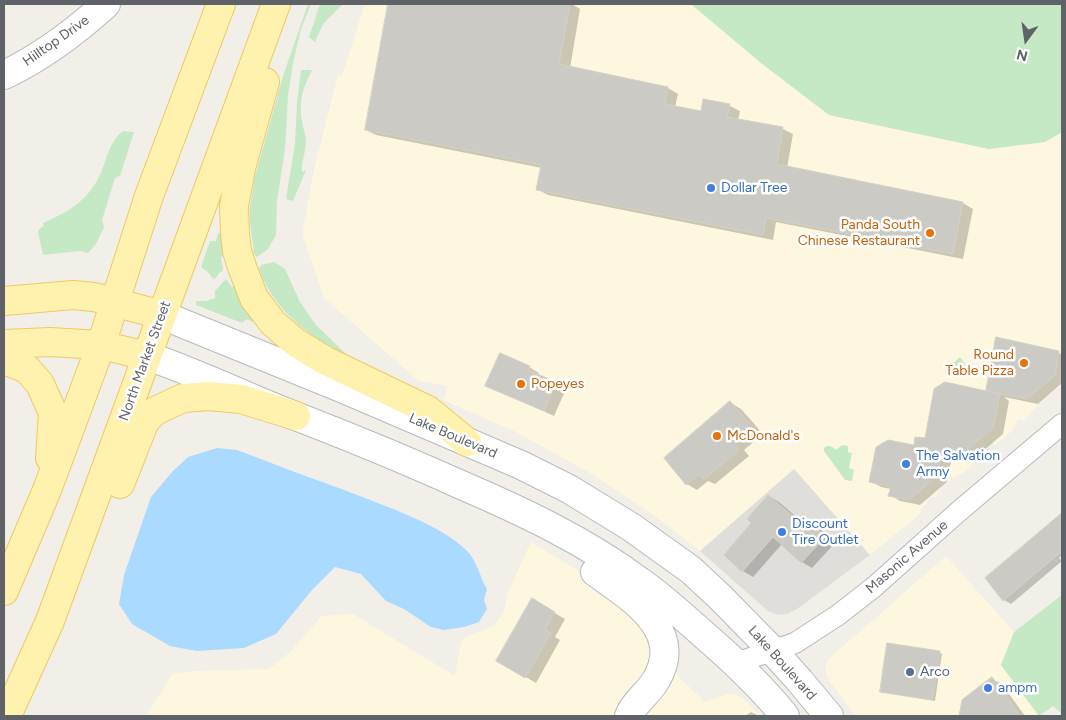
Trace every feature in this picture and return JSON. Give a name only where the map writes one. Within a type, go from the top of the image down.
[{"type":"main road","name":"Hilltop Drive","points":[[4,75],[29,62],[61,41],[106,4]]},
{"type":"main road","points":[[4,591],[47,490],[101,345],[149,196],[221,4]]},
{"type":"main road","name":"North Market Street","points":[[7,716],[50,621],[276,4]]},
{"type":"main road","points":[[291,4],[263,88],[236,193],[235,234],[244,274],[254,298],[263,310],[273,323],[295,342],[324,360],[428,410],[468,442]]},
{"type":"main road","name":"Lake Boulevard","points":[[4,301],[73,295],[94,297],[162,315],[344,389],[552,480],[631,527],[691,570],[772,650],[829,716]]},
{"type":"main road","points":[[4,344],[50,342],[101,345],[147,356],[185,368],[529,514],[593,550],[641,582],[736,663],[786,716]]},
{"type":"main road","points":[[4,360],[26,369],[40,384],[53,413],[52,448],[47,490]]},
{"type":"main road","points":[[50,621],[112,506],[145,421],[155,411],[183,398],[208,396],[241,399],[296,416]]},
{"type":"main road","points":[[353,438],[391,440],[514,489],[539,486],[552,480]]},
{"type":"main road","points":[[553,528],[568,552],[638,605],[649,615],[661,632],[664,650],[660,671],[653,685],[628,716]]},
{"type":"street","name":"Masonic Avenue","points":[[736,663],[795,643],[850,606],[1062,424]]},
{"type":"shaded area","points":[[365,4],[691,4],[761,63],[829,115],[989,149],[1045,142],[1062,132],[1062,389],[1060,386],[1024,420],[1019,419],[1016,421],[1013,430],[995,445],[992,441],[973,459],[975,462],[963,473],[950,480],[938,491],[939,493],[934,498],[932,496],[926,501],[927,503],[921,509],[921,513],[870,555],[794,469],[700,551],[652,514],[592,474],[516,432],[443,400],[448,386],[419,381],[324,298],[303,236],[303,229],[313,174],[338,76],[342,76]]},
{"type":"shaded area","points":[[794,469],[870,555],[797,609],[787,614],[777,615],[768,611],[700,551]]},
{"type":"shaded area","points":[[531,542],[575,569],[616,598],[646,634],[648,647],[705,702],[728,694],[736,694],[743,698],[760,716],[146,716],[173,674],[194,671],[269,669],[289,653],[322,616],[353,614],[455,676],[461,643],[465,638],[493,626],[503,614],[508,592]]},
{"type":"shaded area","points":[[946,556],[1014,632],[1001,665],[1039,716],[855,716],[828,679],[825,670],[827,662],[831,657]]},
{"type":"green space","points":[[308,4],[311,4],[301,29],[288,95],[285,149],[277,200],[276,235],[268,249],[257,257],[254,254],[250,222],[254,180],[283,76]]},
{"type":"green space","points":[[320,4],[343,4],[323,24],[315,42],[309,37]]},
{"type":"green space","points":[[691,4],[1062,4],[1062,132],[1045,142],[989,149],[829,115],[761,63]]},
{"type":"green space","points":[[301,70],[312,70],[301,101],[302,122],[306,136],[302,172],[306,170],[293,201],[286,199],[295,144]]},
{"type":"green space","points":[[123,131],[134,132],[120,176],[115,178],[102,220],[104,227],[96,244],[88,253],[80,251],[43,255],[39,229],[44,226],[43,223],[67,211],[87,195],[101,173],[114,141]]},
{"type":"green space","points":[[218,233],[223,233],[225,253],[221,258],[223,271],[214,280],[201,267],[210,241],[216,241]]},
{"type":"green space","points":[[274,262],[285,269],[300,302],[316,325],[346,354],[345,357],[318,340],[283,310],[274,298],[259,269],[261,265]]},
{"type":"green space","points":[[226,279],[232,287],[236,287],[255,320],[253,322],[247,319],[242,323],[196,305],[196,301],[207,301],[215,298],[215,291]]},
{"type":"green space","points":[[960,357],[970,371],[973,372],[972,377],[946,372]]},
{"type":"green space","points":[[842,445],[848,446],[848,452],[852,453],[849,468],[854,470],[852,481],[845,480],[824,451],[824,448],[827,446],[836,450]]},
{"type":"green space","points":[[1062,595],[1062,714],[1053,706],[1039,716],[1001,665],[1014,632]]},
{"type":"water","points":[[217,448],[237,450],[394,509],[428,525],[457,542],[471,556],[487,589],[484,600],[487,609],[479,622],[464,627],[444,630],[431,627],[404,609],[386,601],[361,574],[335,567],[312,590],[276,634],[244,648],[197,651],[170,646],[132,624],[119,604],[124,575],[151,497],[172,472],[188,457]]},
{"type":"building","points":[[388,4],[570,4],[559,64],[668,87],[665,104],[701,111],[703,99],[730,104],[727,117],[783,127],[777,164],[963,202],[953,254],[766,218],[763,235],[536,190],[541,165],[365,130]]},
{"type":"building","name":"Round Table Pizza","points":[[996,337],[1059,351],[1055,375],[1027,399],[986,391]]},
{"type":"building","name":"Popeyes","points":[[500,353],[530,366],[528,370],[556,382],[544,411],[485,386]]},
{"type":"building","points":[[945,382],[1000,394],[993,428],[961,455],[942,452],[937,476],[909,500],[888,496],[891,487],[869,482],[876,447],[888,440],[914,445],[915,437],[925,438],[934,389]]},
{"type":"building","name":"McDonald's","points":[[730,401],[753,428],[735,444],[739,450],[704,479],[699,474],[686,485],[664,458]]},
{"type":"building","name":"Discount Tire Outlet","points":[[768,495],[806,527],[810,523],[826,536],[801,563],[773,537],[742,572],[724,555],[751,523],[747,519]]},
{"type":"building","points":[[1062,513],[1062,551],[1003,601],[985,578]]},
{"type":"building","points":[[532,598],[555,612],[545,630],[551,633],[525,678],[496,661]]},
{"type":"building","name":"Arco","points":[[887,643],[940,651],[932,700],[880,692]]},
{"type":"building","name":"ampm","points":[[992,677],[1020,716],[959,716],[962,700]]},
{"type":"place","name":"Dollar Tree","points":[[711,188]]},
{"type":"place","name":"Panda South Chinese Restaurant","points":[[930,233]]},
{"type":"place","name":"Round Table Pizza","points":[[1024,363]]},
{"type":"place","name":"Popeyes","points":[[521,384]]},
{"type":"place","name":"McDonald's","points":[[717,436]]},
{"type":"place","name":"The Salvation Army","points":[[906,464]]},
{"type":"place","name":"Discount Tire Outlet","points":[[782,532]]},
{"type":"place","name":"Arco","points":[[910,672]]},
{"type":"place","name":"ampm","points":[[988,688]]}]
